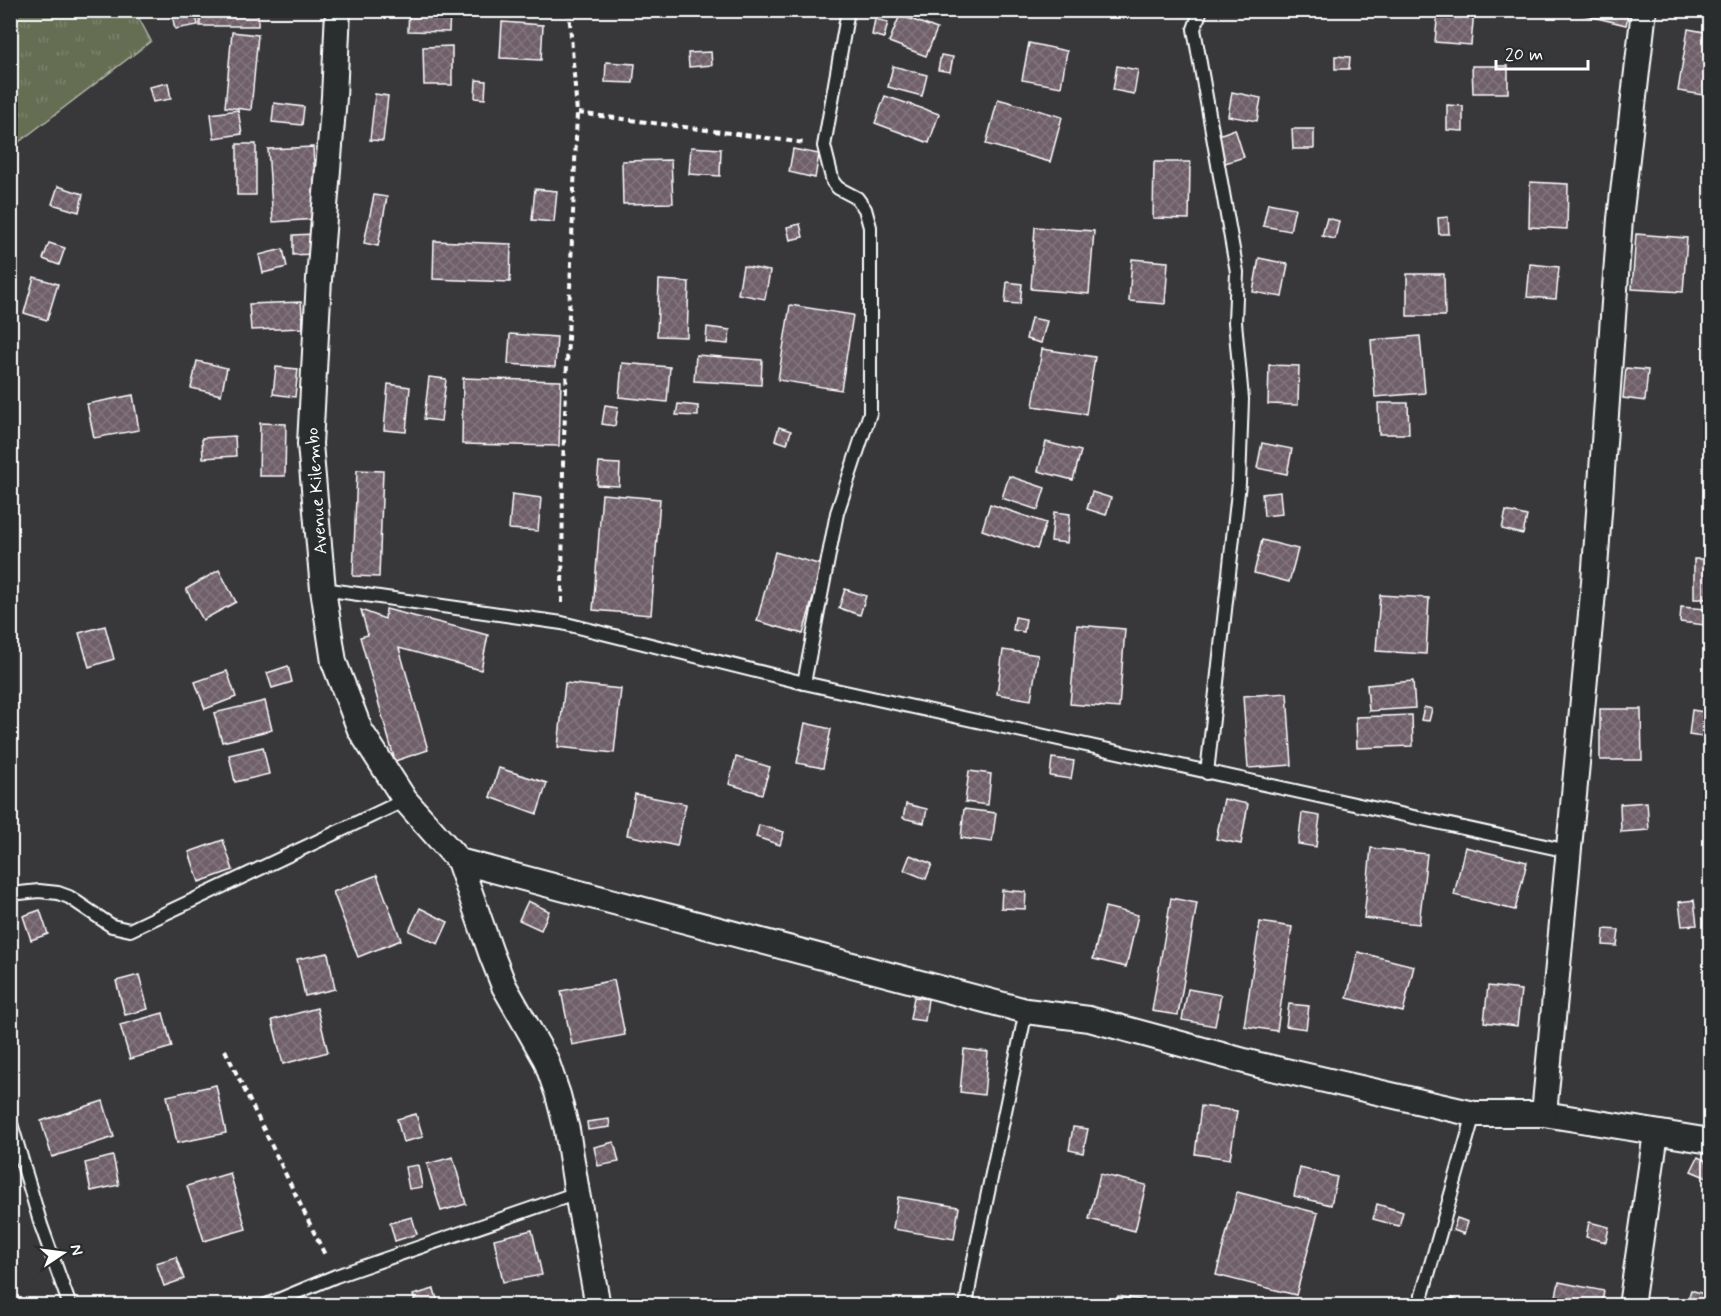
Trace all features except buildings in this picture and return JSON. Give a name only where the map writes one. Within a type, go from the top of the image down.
[{"type":"street","name":"Avenue Kilembo","points":[[338,10],[310,444],[323,589],[334,662],[360,730],[405,800],[459,861]]},
{"type":"street","points":[[1544,1114],[1594,582],[1620,219],[1644,10]]},
{"type":"street","points":[[459,861],[1026,1011],[1089,1019],[1259,1065],[1474,1114],[1544,1114],[1710,1142]]},
{"type":"street","points":[[459,861],[504,986],[549,1069],[567,1130],[598,1305]]},
{"type":"street","points":[[1630,1305],[1656,1133]]},
{"type":"lane","points":[[804,683],[837,513],[870,413],[870,227],[865,209],[857,198],[838,189],[833,182],[824,146],[848,10]]},
{"type":"lane","points":[[1201,10],[1194,29],[1237,272],[1235,322],[1242,399],[1239,483],[1207,773]]},
{"type":"lane","points":[[323,589],[562,623],[804,683],[1568,851]]},
{"type":"lane","points":[[10,894],[39,891],[58,893],[69,897],[112,926],[130,930],[405,800]]},
{"type":"lane","points":[[966,1305],[1026,1011]]},
{"type":"lane","points":[[1419,1305],[1474,1114]]},
{"type":"lane","points":[[10,1120],[41,1225],[70,1305]]},
{"type":"lane","points":[[264,1305],[336,1276],[577,1193]]},
{"type":"path","points":[[562,623],[563,464],[578,113],[569,10]]},
{"type":"path","points":[[578,113],[824,146]]},
{"type":"path","points":[[225,1050],[336,1276]]},
{"type":"green space","points":[[11,10],[135,11],[151,41],[19,142],[11,153]]}]
